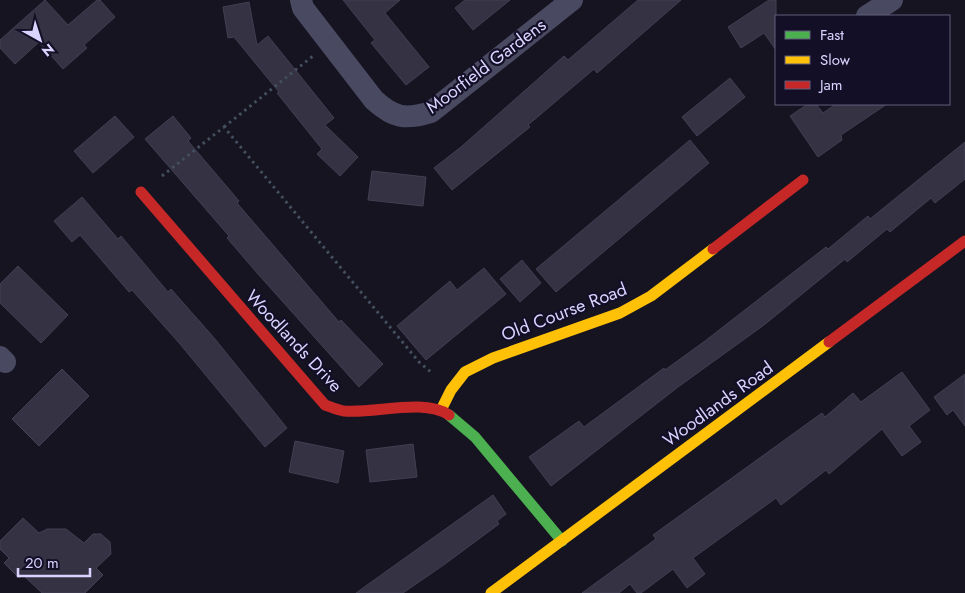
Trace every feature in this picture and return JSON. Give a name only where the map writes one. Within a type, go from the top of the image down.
[{"type":"street","name":"Moorfield Gardens","points":[[301,0],[303,8],[374,100],[388,113],[412,118],[431,112],[572,0]]},
{"type":"street","points":[[869,15],[892,0]]},
{"type":"street","name":"Old Course Road","points":[[441,410],[451,390],[465,372],[493,358],[620,313],[651,296],[803,180]]},
{"type":"street","name":"Woodlands Drive","points":[[141,192],[325,405],[343,411],[422,408],[441,410],[462,424],[475,437],[562,540]]},
{"type":"street","name":"Woodlands Road","points":[[491,593],[965,241]]},
{"type":"path","points":[[141,192],[330,42]]},
{"type":"path","points":[[224,127],[419,362],[451,390]]},
{"type":"building","points":[[45,0],[68,25],[97,0],[100,0],[115,17],[84,45],[87,48],[63,69],[39,42],[15,64],[0,48],[0,40]]},
{"type":"building","points":[[343,0],[400,0],[385,13],[429,67],[406,85],[371,43],[375,40]]},
{"type":"building","points":[[465,0],[510,0],[473,30],[455,8]]},
{"type":"building","points":[[638,0],[681,0],[597,73],[594,69],[528,125],[530,127],[452,190],[434,168],[461,147],[564,56],[568,60]]},
{"type":"building","points":[[769,0],[776,0],[775,49],[764,33],[741,48],[728,27]]},
{"type":"building","points":[[249,2],[257,45],[268,36],[334,118],[325,125],[358,157],[340,176],[317,154],[322,149],[277,93],[279,92],[234,37],[228,38],[223,7]]},
{"type":"building","points":[[730,78],[745,97],[697,136],[682,117]]},
{"type":"building","points":[[806,105],[817,105],[823,113],[835,105],[886,105],[841,135],[842,140],[818,157],[790,116]]},
{"type":"building","points":[[115,116],[134,137],[93,173],[74,151]]},
{"type":"building","points":[[173,116],[191,138],[188,141],[239,201],[237,203],[339,322],[341,320],[383,364],[359,387],[258,274],[227,238],[229,236],[145,139]]},
{"type":"building","points":[[690,140],[709,163],[556,292],[536,269]]},
{"type":"building","points":[[965,142],[965,179],[935,203],[931,198],[890,232],[887,229],[847,262],[845,259],[764,325],[678,387],[551,486],[529,457],[579,421],[584,427],[664,368],[665,370],[826,247],[828,249],[868,216],[870,219]]},
{"type":"building","points":[[372,171],[426,177],[423,206],[368,200]]},
{"type":"building","points":[[82,197],[118,239],[121,236],[168,292],[171,289],[215,339],[287,428],[265,447],[180,344],[132,290],[129,292],[80,235],[72,242],[54,221]]},
{"type":"building","points":[[522,260],[541,283],[520,302],[500,279]]},
{"type":"building","points":[[18,266],[68,315],[41,343],[0,303],[0,284]]},
{"type":"building","points":[[484,268],[506,294],[426,360],[397,326],[450,281],[457,290]]},
{"type":"building","points":[[62,369],[89,396],[39,446],[12,419]]},
{"type":"building","points":[[902,372],[930,410],[909,426],[921,442],[902,456],[882,429],[829,474],[826,470],[781,505],[776,498],[693,558],[705,574],[687,588],[673,569],[641,593],[637,593],[630,584],[619,593],[582,593],[656,539],[653,535],[822,413],[825,417],[853,393],[861,402]]},
{"type":"building","points":[[965,374],[965,426],[953,410],[947,415],[934,397]]},
{"type":"building","points":[[295,441],[344,451],[338,483],[289,472]]},
{"type":"building","points":[[413,444],[417,477],[370,482],[366,450]]},
{"type":"building","points":[[493,495],[506,514],[497,521],[499,524],[445,564],[403,593],[356,593]]},
{"type":"building","points":[[23,518],[39,533],[47,529],[66,529],[84,543],[93,534],[101,534],[110,542],[111,554],[96,568],[103,575],[85,593],[42,593],[23,575],[19,578],[4,563],[9,558],[0,549],[0,541]]},
{"type":"traffic: fast","points":[[449,415],[475,437],[562,541]]},
{"type":"traffic: slow","points":[[441,410],[451,390],[465,372],[493,358],[620,313],[651,296],[713,249]]},
{"type":"traffic: slow","points":[[491,593],[829,342]]},
{"type":"traffic: jam","points":[[713,249],[803,180]]},
{"type":"traffic: jam","points":[[141,192],[325,405],[342,411],[426,408],[438,410],[449,415]]},
{"type":"traffic: jam","points":[[829,342],[965,241]]}]
